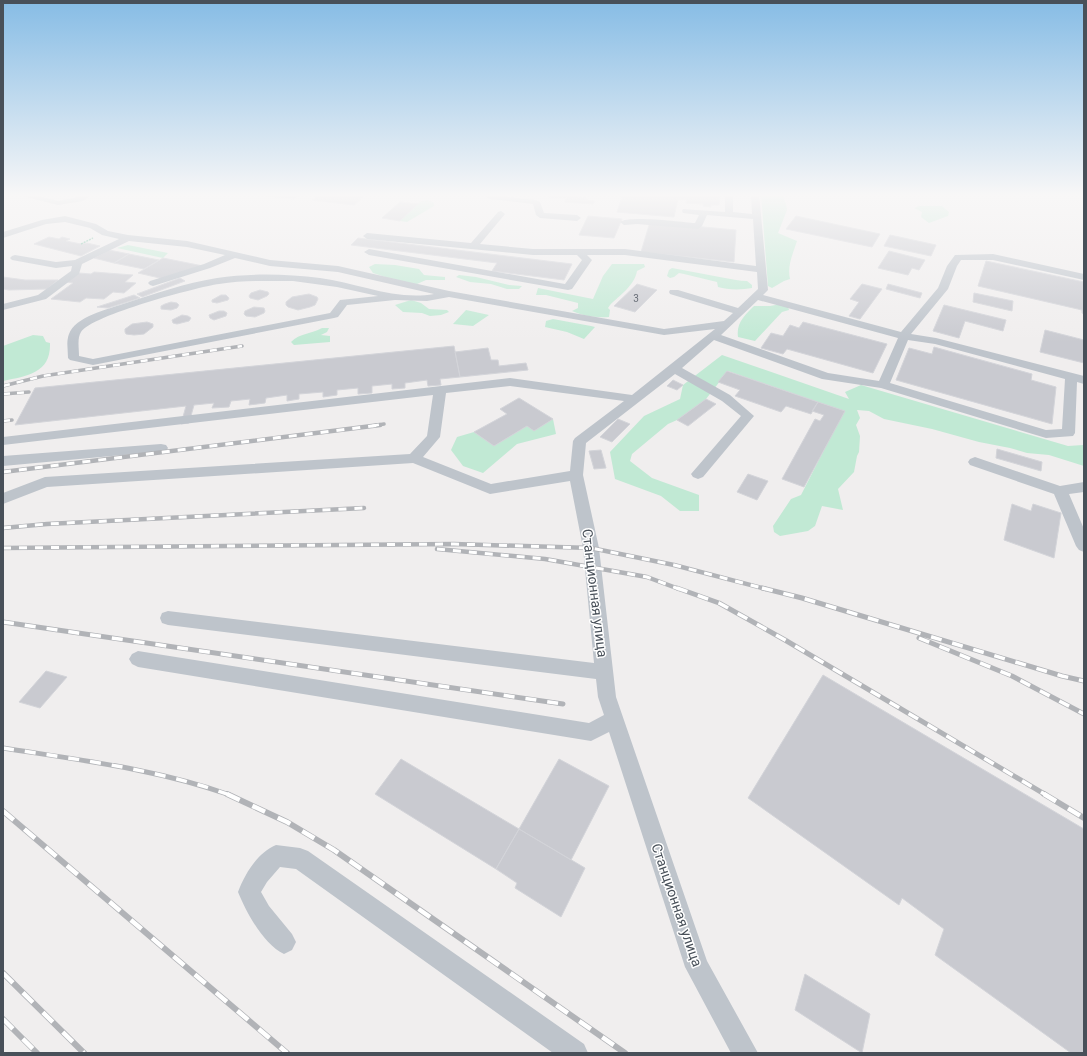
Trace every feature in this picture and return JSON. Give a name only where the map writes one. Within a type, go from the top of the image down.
[{"type":"street","points":[[15,258],[56,265],[77,263],[117,243]]},
{"type":"street","points":[[180,243],[270,264],[338,268],[449,294],[664,332],[727,324]]},
{"type":"street","points":[[444,243],[533,252],[625,252],[761,270]]},
{"type":"street","name":"Станционная улица","points":[[744,1053],[697,967],[607,698],[591,548],[576,475],[580,441],[713,336],[741,312],[763,290],[759,243]]},
{"type":"street","points":[[369,252],[568,287],[587,260],[580,252]]},
{"type":"street","points":[[153,284],[207,266],[234,255]]},
{"type":"street","points":[[883,385],[904,336],[943,289],[952,266],[958,257],[993,257],[1084,277]]},
{"type":"street","points":[[3,307],[42,297],[76,272],[77,263]]},
{"type":"street","points":[[395,297],[348,285],[280,278],[218,281],[155,297],[93,318],[78,328],[72,344],[74,358],[92,362],[334,315],[344,302],[395,297],[427,298],[449,294]]},
{"type":"street","points":[[674,292],[741,312]]},
{"type":"street","points":[[756,297],[904,336],[936,341],[1084,380]]},
{"type":"street","points":[[713,336],[826,376],[883,385],[1046,434],[1068,433],[1071,376]]},
{"type":"street","points":[[674,368],[726,398],[748,416],[698,474]]},
{"type":"street","points":[[3,441],[510,382],[634,399]]},
{"type":"street","points":[[414,458],[432,437],[440,390]]},
{"type":"street","points":[[3,461],[161,448]]},
{"type":"street","points":[[3,499],[45,482],[414,458],[490,489],[576,475]]},
{"type":"street","points":[[975,462],[1060,491],[1084,487]]},
{"type":"street","points":[[1060,491],[1084,546]]},
{"type":"street","points":[[168,618],[604,672]]},
{"type":"street","points":[[138,659],[591,732],[614,719]]},
{"type":"street","points":[[284,942],[261,914],[249,892],[259,874],[276,856],[300,859],[575,1053]]},
{"type":"green space","points":[[765,243],[796,243],[790,264],[790,279],[772,288],[768,286]]},
{"type":"green space","points":[[128,245],[168,253],[163,258],[117,248]]},
{"type":"green space","points":[[375,264],[395,265],[419,269],[424,275],[445,277],[445,280],[426,280],[417,284],[404,283],[373,273],[369,267]]},
{"type":"green space","points":[[612,264],[644,264],[645,267],[637,271],[636,276],[630,286],[610,305],[608,308],[610,310],[609,317],[594,317],[581,314],[572,311],[578,308],[578,303],[546,295],[536,295],[538,288],[593,299],[603,276]]},
{"type":"green space","points":[[672,268],[747,281],[752,285],[752,288],[722,288],[718,287],[717,282],[679,273],[670,278],[667,276],[669,270]]},
{"type":"green space","points":[[459,275],[476,277],[509,285],[522,286],[519,289],[507,289],[491,284],[470,282],[456,277]]},
{"type":"green space","points":[[411,300],[421,303],[429,309],[447,310],[449,312],[441,315],[430,316],[422,313],[403,312],[395,305]]},
{"type":"green space","points":[[781,304],[788,307],[789,310],[782,312],[755,341],[738,337],[738,328],[740,323],[744,316],[754,306]]},
{"type":"green space","points":[[466,310],[489,315],[473,326],[453,324]]},
{"type":"green space","points":[[553,319],[595,327],[584,339],[567,332],[545,327],[546,321]]},
{"type":"green space","points":[[322,328],[329,328],[327,332],[321,335],[330,336],[330,342],[294,345],[291,342],[302,335]]},
{"type":"green space","points":[[33,335],[43,336],[46,342],[50,343],[47,361],[42,367],[29,375],[3,381],[3,346]]},
{"type":"green space","points":[[722,355],[849,399],[845,392],[861,385],[1068,446],[1083,445],[1084,466],[1049,455],[1027,453],[979,442],[932,429],[884,419],[869,411],[857,410],[860,418],[856,425],[860,436],[859,452],[854,472],[838,489],[843,510],[822,506],[815,526],[808,531],[780,536],[774,532],[773,526],[791,499],[801,495],[844,411],[728,371],[706,399],[677,420],[668,424],[632,454],[630,461],[652,478],[699,495],[699,511],[680,511],[661,496],[615,479],[610,452],[644,416],[680,399],[683,385]]},
{"type":"green space","points":[[553,419],[556,434],[517,444],[483,473],[463,466],[451,450],[457,437],[474,432],[494,446],[527,426],[534,431]]},
{"type":"building","points":[[88,243],[100,246],[81,256],[34,244]]},
{"type":"building","points":[[353,243],[401,243],[572,264],[564,280],[492,271],[497,263],[351,245]]},
{"type":"building","points":[[644,243],[735,243],[734,262],[641,252]]},
{"type":"building","points":[[854,243],[874,243],[872,247]]},
{"type":"building","points":[[885,243],[928,243],[936,245],[931,256],[884,246]]},
{"type":"building","points":[[109,250],[129,254],[114,263],[94,258]]},
{"type":"building","points":[[889,251],[925,260],[919,270],[912,268],[908,275],[878,268]]},
{"type":"building","points":[[129,254],[159,260],[144,269],[114,263]]},
{"type":"building","points":[[163,258],[203,266],[164,279],[138,273]]},
{"type":"building","points":[[986,261],[1084,282],[1084,314],[1082,313],[1082,310],[978,286]]},
{"type":"building","points":[[94,272],[133,275],[125,282],[136,283],[124,293],[113,292],[104,299],[86,298],[80,302],[51,299],[73,283],[67,282],[79,273],[91,274]]},
{"type":"building","points":[[3,277],[25,280],[58,280],[47,289],[9,290],[3,289]]},
{"type":"building","points":[[180,278],[185,281],[142,297],[137,294]]},
{"type":"building","points":[[637,284],[657,290],[635,312],[614,306]]},
{"type":"building","points":[[862,284],[882,289],[860,319],[849,316],[859,302],[850,299]]},
{"type":"building","points":[[888,284],[922,293],[920,298],[886,289]]},
{"type":"building","points":[[260,290],[268,292],[269,294],[258,300],[250,298],[249,296],[251,293]]},
{"type":"building","points":[[974,293],[1013,301],[1012,311],[973,302]]},
{"type":"building","points":[[309,294],[317,297],[318,299],[315,305],[298,310],[286,305],[286,302],[292,297]]},
{"type":"building","points":[[134,295],[140,298],[108,308],[97,307]]},
{"type":"building","points":[[221,295],[226,295],[229,298],[228,300],[217,303],[212,302],[212,300]]},
{"type":"building","points":[[171,302],[179,305],[177,308],[171,310],[161,309],[161,306]]},
{"type":"building","points":[[944,305],[1006,320],[1003,331],[965,321],[959,338],[933,331]]},
{"type":"building","points":[[254,307],[264,308],[265,311],[264,313],[255,317],[246,316],[244,314],[245,311]]},
{"type":"building","points":[[219,311],[224,311],[227,313],[226,316],[214,320],[210,318],[209,315]]},
{"type":"building","points":[[182,315],[191,318],[189,321],[177,324],[173,323],[172,320]]},
{"type":"building","points":[[147,322],[153,324],[153,327],[144,334],[126,334],[125,329],[132,324]]},
{"type":"building","points":[[803,322],[887,344],[873,373],[787,349],[783,354],[761,348],[771,333],[783,336],[790,325],[799,328]]},
{"type":"building","points":[[1045,330],[1084,340],[1084,363],[1040,352]]},
{"type":"building","points":[[454,346],[460,377],[440,379],[441,385],[428,386],[427,380],[405,383],[405,388],[392,389],[392,384],[372,386],[372,393],[358,394],[358,388],[337,390],[337,395],[323,397],[323,392],[299,394],[299,399],[287,401],[287,395],[266,398],[265,403],[249,405],[250,399],[231,401],[229,407],[212,408],[214,403],[194,405],[189,423],[181,424],[186,406],[15,425],[35,388]]},
{"type":"building","points":[[934,347],[1032,374],[1031,380],[1056,387],[1052,424],[896,380],[909,348],[932,354]]},
{"type":"building","points":[[488,348],[491,360],[498,360],[499,366],[526,363],[528,370],[460,377],[455,352]]},
{"type":"building","points":[[727,371],[818,402],[811,414],[786,406],[781,412],[735,396],[740,390],[718,382]]},
{"type":"building","points":[[673,380],[683,385],[677,390],[667,386]]},
{"type":"building","points":[[519,398],[553,419],[534,431],[527,426],[494,446],[474,432],[507,414],[500,409]]},
{"type":"building","points":[[706,399],[716,404],[688,426],[677,420]]},
{"type":"building","points":[[818,402],[845,411],[804,487],[782,479],[815,419],[820,421],[824,415],[812,411]]},
{"type":"building","points":[[618,419],[630,424],[612,442],[600,437]]},
{"type":"building","points":[[997,449],[1042,462],[1041,471],[996,458]]},
{"type":"building","points":[[601,450],[606,468],[594,469],[589,451]]},
{"type":"building","points":[[748,474],[768,481],[757,500],[737,492]]},
{"type":"building","points":[[1012,504],[1031,511],[1033,504],[1061,513],[1054,558],[1004,540]]},
{"type":"building","points":[[46,671],[67,677],[40,708],[19,702]]},
{"type":"building","points":[[823,675],[1084,829],[1084,1053],[1071,1053],[935,955],[944,929],[902,898],[899,905],[748,798]]},
{"type":"building","points":[[401,759],[519,829],[496,869],[375,794]]},
{"type":"building","points":[[559,759],[609,786],[571,860],[519,829]]},
{"type":"building","points":[[519,829],[585,868],[561,917],[515,888],[517,883],[496,869]]},
{"type":"building","points":[[805,974],[870,1014],[862,1053],[795,1010]]},
{"type":"railway","points":[[3,386],[43,376],[242,346]]},
{"type":"railway","points":[[3,394],[29,392]]},
{"type":"railway","points":[[3,421],[12,420]]},
{"type":"railway","points":[[372,426],[384,424]]},
{"type":"railway","points":[[372,426],[380,425]]},
{"type":"railway","points":[[3,472],[372,426]]},
{"type":"railway","points":[[3,528],[47,524],[364,508]]},
{"type":"railway","points":[[3,548],[454,544],[591,548],[674,565],[766,589]]},
{"type":"railway","points":[[437,549],[545,559],[647,577],[679,589]]},
{"type":"railway","points":[[677,588],[719,603],[785,640],[1046,795]]},
{"type":"railway","points":[[762,588],[766,589]]},
{"type":"railway","points":[[766,589],[802,598],[1062,676],[1084,681]]},
{"type":"railway","points":[[3,622],[563,704]]},
{"type":"railway","points":[[919,638],[1012,676],[1084,714]]},
{"type":"railway","points":[[3,748],[118,766],[175,778],[227,794]]},
{"type":"railway","points":[[227,794],[287,822],[334,850],[625,1053]]},
{"type":"railway","points":[[1044,794],[1084,818]]},
{"type":"railway","points":[[3,811],[287,1053]]},
{"type":"railway","points":[[3,973],[84,1053]]},
{"type":"railway","points":[[3,1019],[37,1053]]}]
